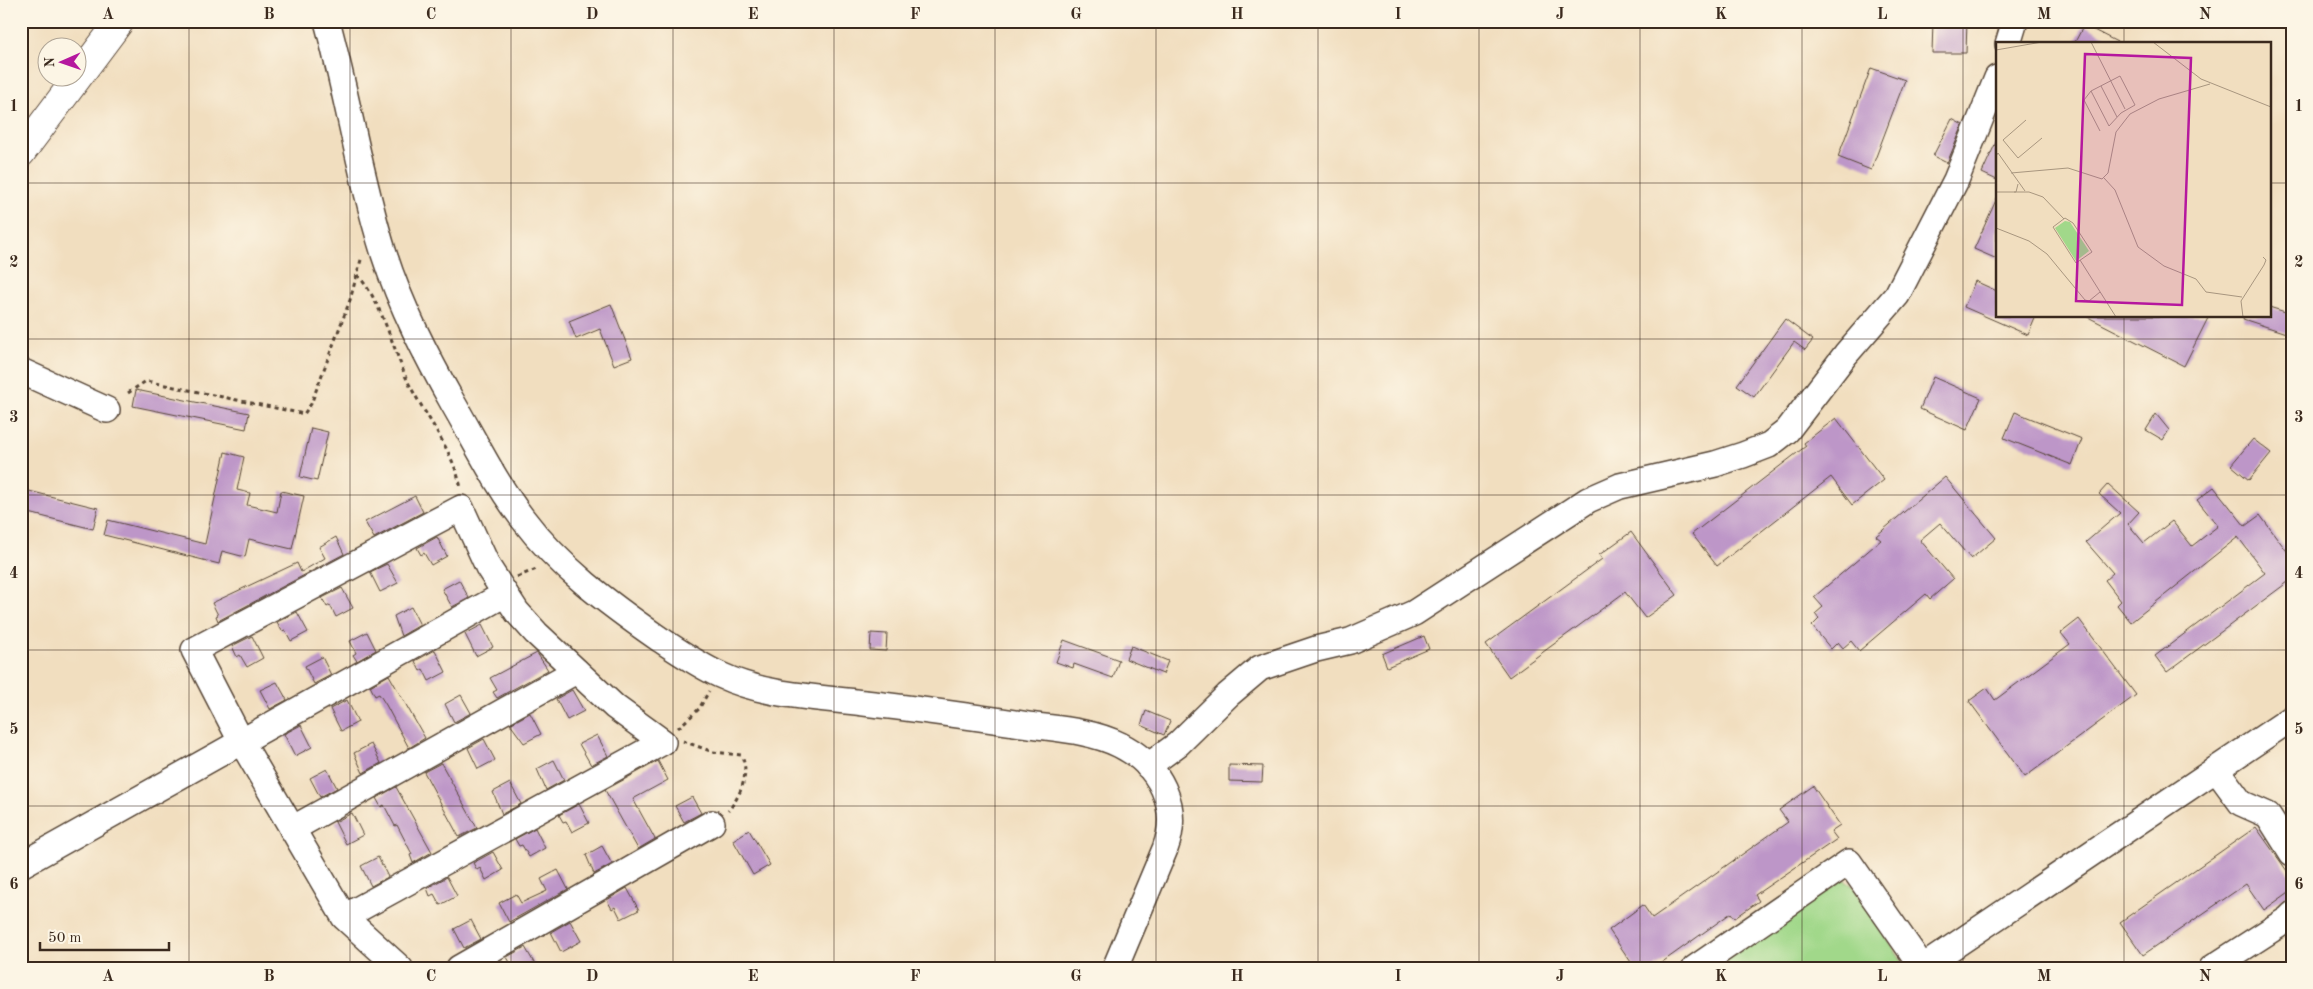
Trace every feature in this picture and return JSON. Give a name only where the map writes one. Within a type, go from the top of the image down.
[{"type":"main road","points":[[21,153],[120,21]]},
{"type":"street","points":[[327,21],[369,200],[396,287],[440,379],[500,485],[524,520],[579,578],[642,627],[690,660],[721,676],[754,688],[784,694],[926,710],[1100,737],[1118,744],[1148,766],[1162,785],[1170,803],[1170,835],[1116,968]]},
{"type":"street","points":[[2009,42],[2015,21]]},
{"type":"street","points":[[1148,766],[1178,744],[1228,695],[1260,668],[1350,641],[1414,612],[1588,500],[1620,486],[1714,464],[1743,455],[1769,445],[1788,430],[1846,354],[1896,295],[1956,180],[1996,80]]},
{"type":"street","points":[[21,371],[107,410]]},
{"type":"street","points":[[344,918],[663,742],[615,707],[536,633],[503,591],[488,567],[461,508],[194,650],[241,742],[344,918],[400,968]]},
{"type":"street","points":[[21,865],[241,742],[503,591]]},
{"type":"street","points":[[292,829],[576,671]]},
{"type":"street","points":[[1696,968],[1849,862],[1923,968],[2292,718]]},
{"type":"street","points":[[2216,769],[2241,803],[2268,815],[2292,853]]},
{"type":"street","points":[[459,968],[712,823]]},
{"type":"street","points":[[2212,968],[2292,915]]},
{"type":"path","points":[[128,393],[146,381],[304,414],[311,404],[350,300],[365,250]]},
{"type":"path","points":[[357,275],[370,289],[409,382],[442,440],[457,472],[462,494],[461,508]]},
{"type":"path","points":[[503,591],[522,575],[543,566]]},
{"type":"path","points":[[663,742],[670,733],[694,714],[721,676]]},
{"type":"path","points":[[663,742],[683,741],[713,752],[742,755],[745,761],[745,774],[733,806],[723,817],[712,823]]},
{"type":"green space","points":[[1843,880],[1852,885],[1907,968],[1712,968]]},
{"type":"building","points":[[1933,21],[1967,21],[1966,53],[1932,53]]},
{"type":"building","points":[[2084,25],[2117,42],[2075,42]]},
{"type":"building","points":[[1871,68],[1905,80],[1871,170],[1838,157]]},
{"type":"building","points":[[1952,119],[1963,125],[1947,163],[1933,156]]},
{"type":"building","points":[[1996,142],[1996,180],[1982,173]]},
{"type":"building","points":[[1996,200],[1996,259],[1974,249]]},
{"type":"building","points":[[1975,281],[1996,291],[1996,318],[2035,318],[2028,335],[1964,307]]},
{"type":"building","points":[[611,304],[632,358],[614,365],[600,329],[576,339],[569,321]]},
{"type":"building","points":[[2270,307],[2292,314],[2292,335],[2243,319],[2270,318]]},
{"type":"building","points":[[2090,318],[2208,318],[2184,366]]},
{"type":"building","points":[[1785,319],[1813,340],[1805,350],[1794,342],[1754,397],[1737,385]]},
{"type":"building","points":[[1933,377],[1981,398],[1967,430],[1920,409]]},
{"type":"building","points":[[136,390],[249,413],[246,429],[133,406]]},
{"type":"building","points":[[2015,412],[2082,439],[2072,465],[2004,438]]},
{"type":"building","points":[[2156,414],[2169,430],[2163,440],[2146,430]]},
{"type":"building","points":[[1836,418],[1884,480],[1852,505],[1831,477],[1717,566],[1692,534],[1806,446],[1804,443]]},
{"type":"building","points":[[311,428],[328,432],[317,481],[300,477]]},
{"type":"building","points":[[2253,439],[2271,453],[2249,480],[2231,465]]},
{"type":"building","points":[[225,452],[244,457],[237,490],[250,493],[247,505],[277,512],[281,491],[304,496],[292,549],[249,539],[245,557],[222,551],[219,564],[104,535],[108,520],[205,544]]},
{"type":"building","points":[[1945,477],[1996,538],[1971,559],[1940,523],[1920,540],[1953,579],[1930,599],[1926,594],[1859,651],[1851,641],[1843,648],[1838,642],[1831,649],[1812,626],[1819,619],[1815,614],[1823,607],[1814,597],[1881,540],[1876,536]]},
{"type":"building","points":[[2108,484],[2139,512],[2128,524],[2144,543],[2172,521],[2192,546],[2218,526],[2197,500],[2214,487],[2245,526],[2260,515],[2292,558],[2292,579],[2167,672],[2155,656],[2265,573],[2238,537],[2131,622],[2117,605],[2121,601],[2105,580],[2113,573],[2086,542],[2120,513],[2099,494]]},
{"type":"building","points":[[21,489],[98,508],[93,529],[21,511]]},
{"type":"building","points":[[415,496],[423,512],[374,538],[365,522]]},
{"type":"building","points":[[1631,532],[1677,595],[1645,618],[1625,592],[1509,677],[1486,644],[1602,559],[1599,555]]},
{"type":"building","points":[[336,537],[344,554],[218,621],[216,616],[218,615],[212,603],[297,563],[301,572],[325,558],[319,547]]},
{"type":"building","points":[[437,537],[447,556],[431,565],[424,553],[421,555],[417,548]]},
{"type":"building","points":[[387,564],[398,583],[380,592],[370,572]]},
{"type":"building","points":[[459,580],[469,598],[452,607],[442,589]]},
{"type":"building","points":[[342,588],[353,608],[336,617],[330,605],[327,607],[322,598]]},
{"type":"building","points":[[411,607],[420,625],[401,636],[394,616]]},
{"type":"building","points":[[297,612],[308,632],[291,641],[285,630],[282,631],[277,622]]},
{"type":"building","points":[[2079,619],[2136,695],[2025,777],[1969,701],[1987,688],[1995,700],[2070,644],[2061,633]]},
{"type":"building","points":[[482,625],[493,647],[476,656],[465,634]]},
{"type":"building","points":[[367,632],[376,650],[357,661],[353,655],[356,653],[350,641]]},
{"type":"building","points":[[871,633],[887,634],[886,651],[870,650]]},
{"type":"building","points":[[252,636],[263,658],[247,667],[240,655],[237,657],[232,646]]},
{"type":"building","points":[[1424,636],[1429,649],[1387,667],[1382,654]]},
{"type":"building","points":[[1064,640],[1119,660],[1113,678],[1074,664],[1073,668],[1056,662]]},
{"type":"building","points":[[1131,646],[1168,661],[1163,674],[1126,659]]},
{"type":"building","points":[[435,650],[446,672],[429,681],[423,669],[420,671],[415,661]]},
{"type":"building","points":[[537,653],[548,670],[497,698],[493,692],[497,690],[490,678]]},
{"type":"building","points":[[322,657],[331,675],[314,684],[305,666]]},
{"type":"building","points":[[389,675],[425,738],[409,748],[386,705],[379,694],[375,696],[370,686]]},
{"type":"building","points":[[277,682],[287,700],[270,709],[260,690]]},
{"type":"building","points":[[572,690],[584,711],[567,720],[556,699]]},
{"type":"building","points":[[461,695],[471,713],[454,722],[445,704]]},
{"type":"building","points":[[347,700],[358,722],[341,731],[330,709]]},
{"type":"building","points":[[1146,711],[1170,721],[1164,735],[1141,725]]},
{"type":"building","points":[[530,713],[541,734],[524,743],[510,724]]},
{"type":"building","points":[[301,725],[312,747],[295,756],[284,734]]},
{"type":"building","points":[[597,735],[608,756],[591,765],[579,744]]},
{"type":"building","points":[[484,739],[495,760],[478,769],[468,748]]},
{"type":"building","points":[[371,744],[381,763],[363,773],[354,753]]},
{"type":"building","points":[[554,760],[564,780],[546,790],[537,769]]},
{"type":"building","points":[[658,761],[668,780],[633,799],[655,839],[638,849],[605,790]]},
{"type":"building","points":[[441,763],[477,828],[459,837],[424,772]]},
{"type":"building","points":[[1229,765],[1263,766],[1262,782],[1229,781]]},
{"type":"building","points":[[327,769],[337,788],[320,797],[310,778]]},
{"type":"building","points":[[510,783],[521,804],[502,814],[493,792]]},
{"type":"building","points":[[1813,786],[1840,825],[1831,831],[1837,839],[1755,895],[1759,901],[1735,918],[1731,913],[1654,968],[1635,968],[1609,930],[1643,905],[1652,918],[1788,822],[1779,810]]},
{"type":"building","points":[[396,787],[432,852],[413,863],[410,855],[412,854],[397,825],[395,826],[384,805],[381,807],[376,798]]},
{"type":"building","points":[[692,797],[701,813],[684,822],[675,806]]},
{"type":"building","points":[[579,804],[589,823],[572,832],[566,821],[563,822],[559,815]]},
{"type":"building","points":[[352,813],[363,835],[346,844],[335,822]]},
{"type":"building","points":[[2256,827],[2292,878],[2292,890],[2264,910],[2246,884],[2143,955],[2120,922]]},
{"type":"building","points":[[535,828],[545,848],[529,857],[522,845],[519,846],[515,839]]},
{"type":"building","points":[[749,830],[770,865],[753,875],[733,840]]},
{"type":"building","points":[[602,846],[612,864],[594,874],[586,855]]},
{"type":"building","points":[[493,852],[503,870],[486,880],[480,868],[477,870],[473,863]]},
{"type":"building","points":[[378,857],[388,877],[371,886],[361,866]]},
{"type":"building","points":[[558,870],[568,889],[509,922],[499,903],[516,894],[521,903],[547,891],[541,879]]},
{"type":"building","points":[[447,877],[457,896],[440,905],[434,894],[430,896],[427,888]]},
{"type":"building","points":[[627,888],[639,910],[621,919],[615,907],[612,909],[607,900]]},
{"type":"building","points":[[471,920],[481,939],[464,948],[454,929]]},
{"type":"building","points":[[570,921],[581,941],[561,952],[551,932]]},
{"type":"building","points":[[525,947],[537,968],[513,968],[507,957]]}]
